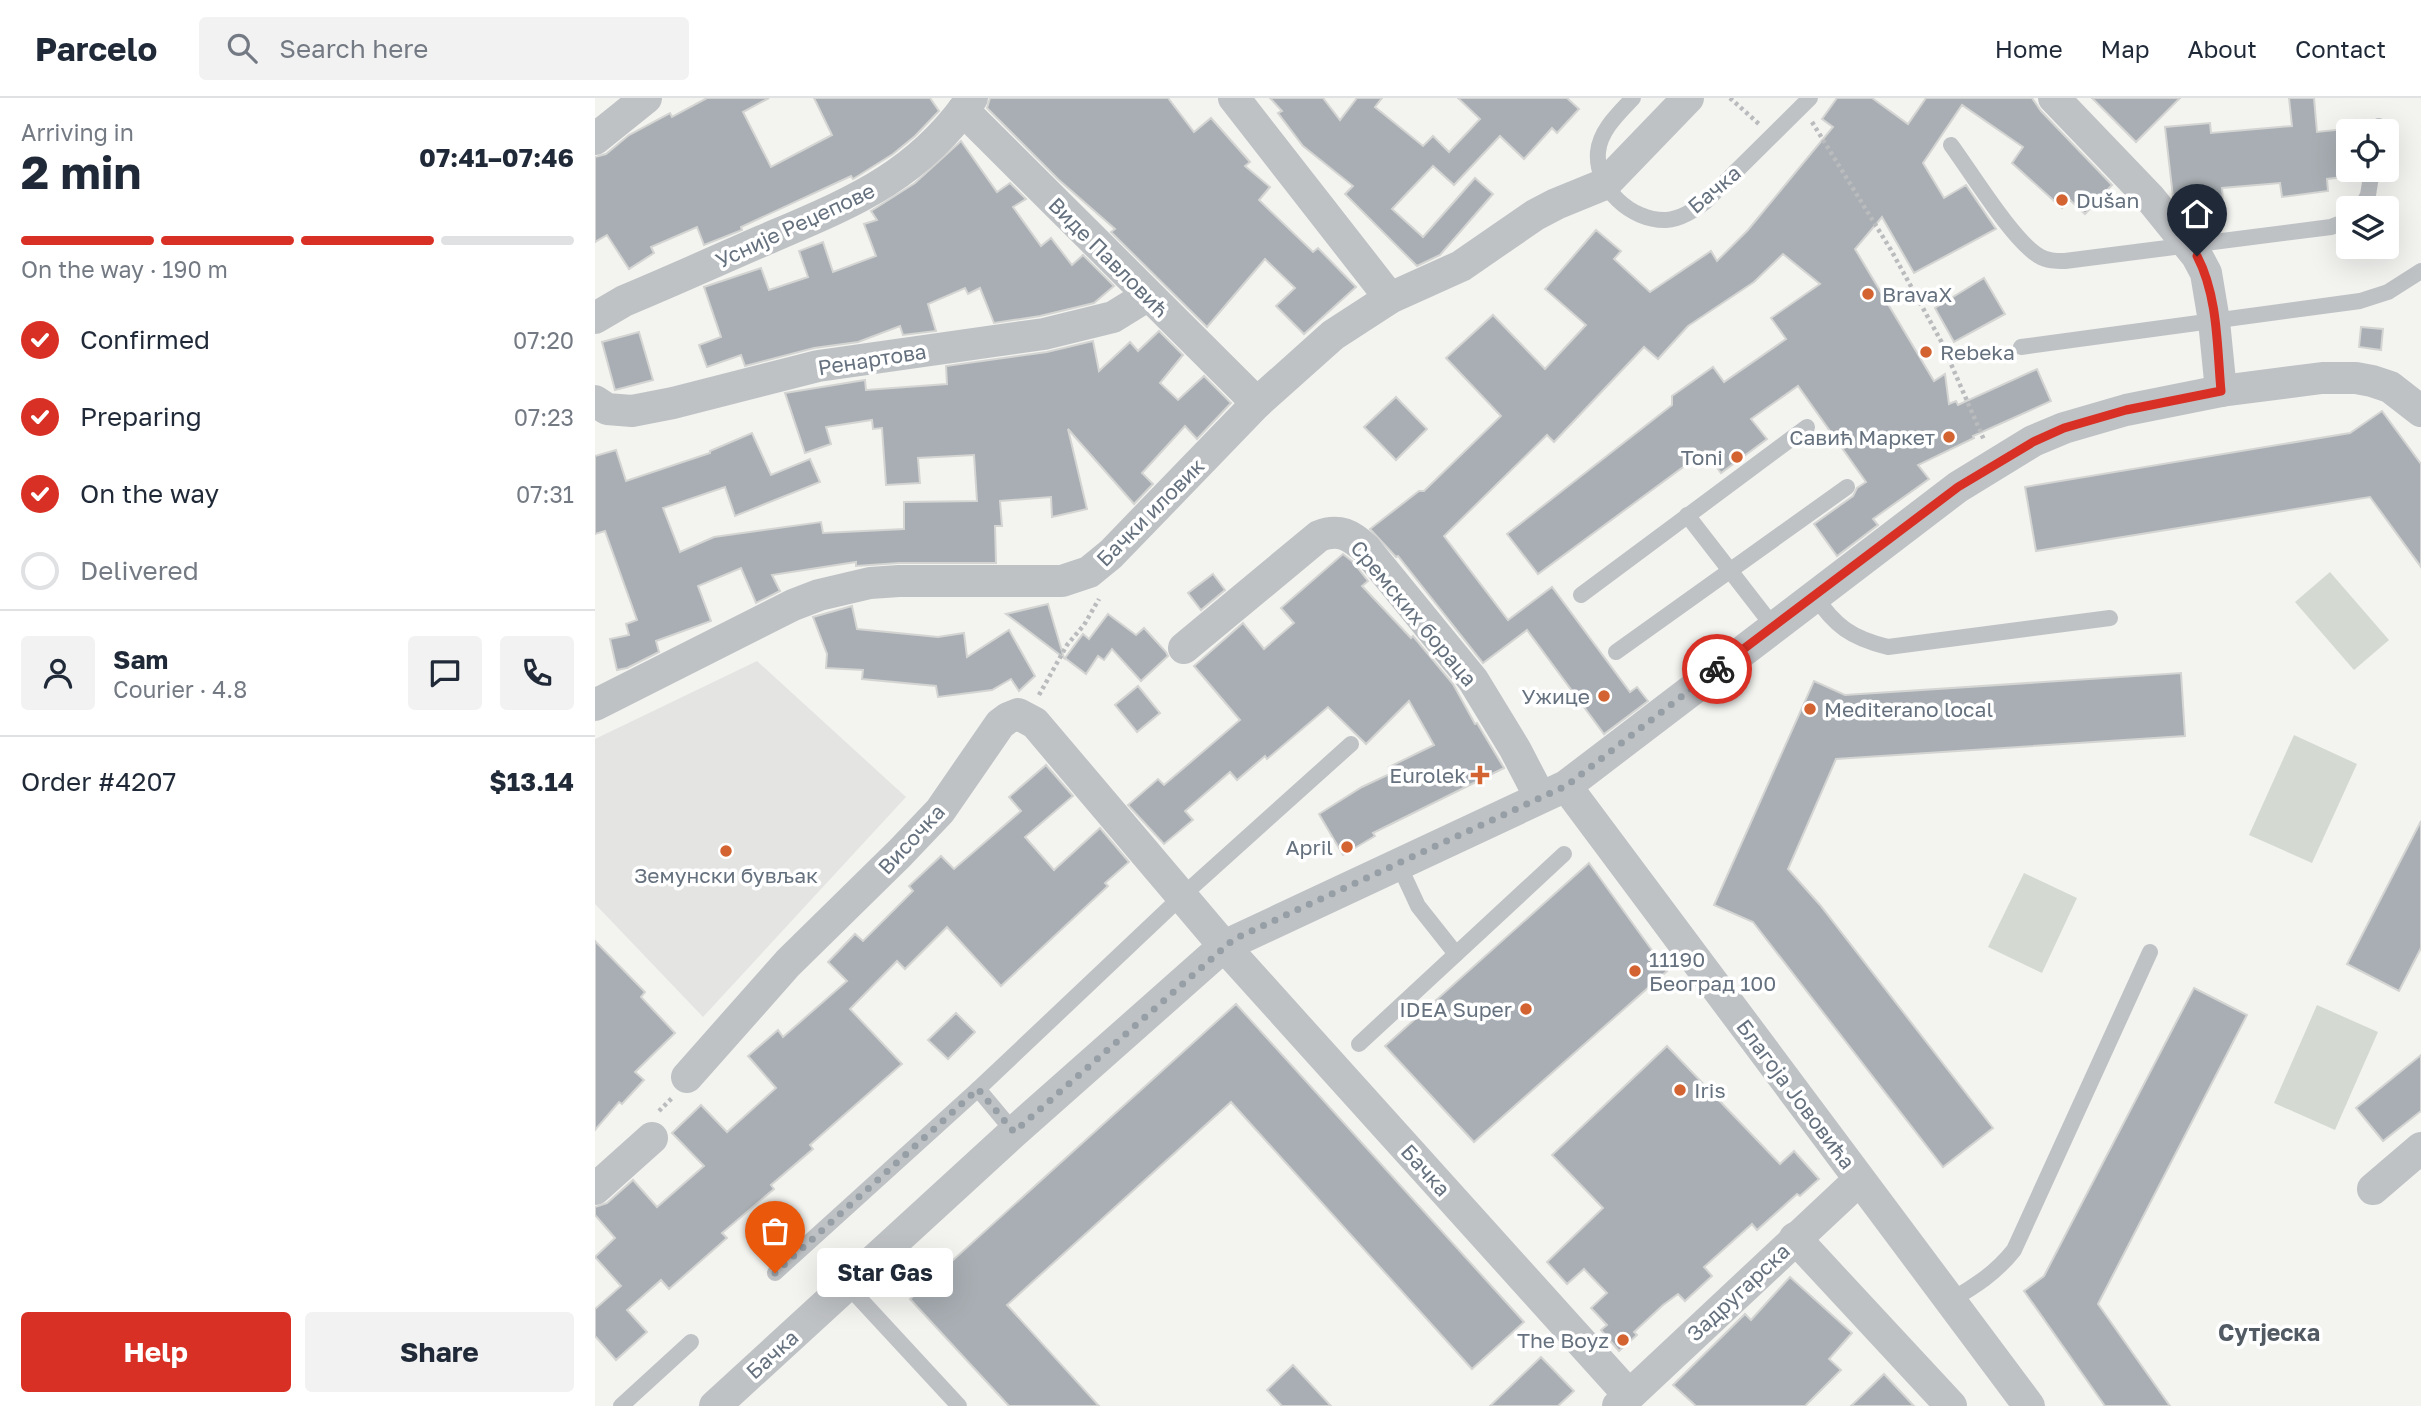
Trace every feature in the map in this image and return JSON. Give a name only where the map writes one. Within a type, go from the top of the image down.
[{"type":"street","points":[[595,139],[646,98]]},
{"type":"street","points":[[1234,98],[1390,298]]},
{"type":"street","points":[[1605,184],[1688,98]]},
{"type":"street","points":[[2054,98],[2150,198],[2197,256],[2206,273],[2221,391]]},
{"type":"street","name":"Виде Павловић","points":[[967,104],[1147,296],[1257,403]]},
{"type":"street","name":"Усније Реџепове","points":[[595,318],[624,301],[865,195],[910,165],[936,141],[967,104]]},
{"type":"street","name":"Бачки иловик","points":[[595,705],[793,605],[820,595],[860,585],[899,581],[1062,582],[1089,572],[1111,554],[1257,403],[1333,335],[1363,313],[1390,298],[1461,266],[1535,215],[1605,184]]},
{"type":"street","name":"Ренартова","points":[[595,401],[607,409],[632,411],[818,366],[1044,334],[1113,317],[1147,296]]},
{"type":"street","points":[[1553,792],[1958,487],[1994,463],[2064,428],[2126,410],[2221,391],[2356,377],[2390,387],[2421,411]]},
{"type":"street","name":"Сремских бораца","points":[[1184,648],[1319,536],[1339,531],[1366,549],[1473,680],[1501,726],[1553,792]]},
{"type":"street","name":"Височка","points":[[687,1077],[788,964],[940,811],[1000,724],[1018,714],[1027,717]]},
{"type":"street","points":[[1027,717],[1035,723],[1224,946]]},
{"type":"street","name":"Бачка","points":[[715,1406],[1014,1132],[1224,946],[1553,792]]},
{"type":"street","name":"Благоја Јововића","points":[[1553,792],[1859,1180],[2029,1406]]},
{"type":"street","name":"Бачка","points":[[1224,946],[1623,1400]]},
{"type":"street","points":[[595,1189],[652,1138]]},
{"type":"street","points":[[2373,1189],[2421,1148]]},
{"type":"street","name":"Задругарска","points":[[1623,1400],[1859,1180]]},
{"type":"street","points":[[1795,1238],[1951,1406]]},
{"type":"lane","points":[[1605,184],[1599,167],[1601,141],[1618,113],[1633,98]]},
{"type":"lane","name":"Бачка","points":[[1605,184],[1622,204],[1647,218],[1674,219],[1705,202],[1806,102]]},
{"type":"lane","points":[[1951,145],[2019,240],[2039,256],[2051,261],[2336,226]]},
{"type":"lane","points":[[2021,347],[2360,301],[2388,292],[2421,271]]},
{"type":"lane","points":[[1581,595],[1807,427]]},
{"type":"lane","points":[[1615,652],[1847,486]]},
{"type":"lane","points":[[1687,515],[1773,626]]},
{"type":"lane","points":[[1814,596],[1827,615],[1839,626],[1854,636],[1888,647],[2110,618]]},
{"type":"lane","points":[[775,1273],[1350,744]]},
{"type":"lane","points":[[1359,1044],[1564,854]]},
{"type":"lane","points":[[1398,863],[1418,906],[1456,954]]},
{"type":"lane","points":[[1950,1301],[1982,1283],[2014,1250],[2150,952]]},
{"type":"lane","points":[[978,1089],[1014,1132]]},
{"type":"lane","points":[[848,1286],[959,1406]]},
{"type":"lane","points":[[621,1406],[691,1342]]},
{"type":"path","points":[[1730,98],[1772,136]]},
{"type":"path","points":[[1806,102],[1941,341],[1994,463]]},
{"type":"path","points":[[1027,717],[1067,645],[1097,604],[1111,554]]},
{"type":"path","points":[[652,1138],[653,1120],[687,1077]]},
{"type":"shaded area","points":[[2330,572],[2389,640],[2354,670],[2295,602]]},
{"type":"shaded area","name":"Земунски бувљак","points":[[757,661],[906,797],[703,1017],[595,904],[595,739]]},
{"type":"shaded area","points":[[2294,735],[2357,764],[2312,863],[2249,835]]},
{"type":"shaded area","points":[[2024,873],[2077,898],[2042,973],[1988,947]]},
{"type":"shaded area","points":[[2317,1005],[2378,1032],[2335,1130],[2274,1103]]},
{"type":"building","points":[[707,98],[769,98],[743,112],[771,167],[832,135],[814,98],[930,98],[939,111],[893,154],[853,179],[851,176],[741,227],[742,230],[704,245],[697,227],[651,247],[654,253],[629,269],[607,235],[595,242],[595,157],[606,154],[629,135],[670,113],[672,117]]},
{"type":"building","points":[[990,98],[1168,98],[1194,132],[1211,118],[1250,162],[1245,166],[1270,187],[1259,200],[1313,252],[1318,248],[1356,287],[1304,334],[1276,306],[1295,288],[1265,259],[1207,327],[1111,232],[1115,229],[1059,180],[987,108]]},
{"type":"building","points":[[1270,98],[1323,98],[1340,120],[1357,98],[1382,98],[1375,107],[1423,146],[1433,136],[1449,152],[1480,119],[1458,98],[1567,98],[1579,109],[1557,133],[1552,128],[1524,159],[1500,136],[1454,185],[1433,166],[1392,209],[1423,237],[1475,178],[1493,194],[1440,255],[1417,266],[1345,194],[1353,186],[1303,146],[1278,113],[1282,111]]},
{"type":"building","points":[[1837,98],[1872,98],[1908,124],[1926,98],[2032,98],[2041,111],[2112,185],[2085,214],[2070,200],[2062,208],[2012,163],[2023,147],[1962,105],[1923,163],[1944,198],[1966,185],[1996,229],[1914,273],[1882,217],[1855,249],[1934,381],[1945,374],[1949,404],[1956,401],[1958,405],[2037,369],[2051,401],[1973,436],[1974,438],[1918,465],[1929,479],[1873,519],[1878,525],[1837,556],[1814,524],[1853,496],[1857,488],[1866,482],[1798,386],[1751,419],[1767,439],[1721,473],[1705,451],[1538,574],[1507,534],[1672,405],[1672,396],[1713,367],[1724,382],[1786,339],[1771,318],[1820,284],[1783,254],[1754,282],[1688,326],[1658,359],[1644,347],[1554,442],[1547,435],[1444,536],[1508,620],[1552,587],[1630,692],[1637,687],[1648,701],[1604,734],[1527,630],[1483,663],[1398,556],[1396,557],[1370,529],[1419,491],[1424,491],[1501,416],[1446,358],[1493,315],[1545,369],[1586,325],[1545,289],[1596,230],[1621,251],[1614,259],[1650,292],[1711,251],[1717,261],[1748,230],[1833,127],[1822,119]]},
{"type":"building","points":[[2092,98],[2180,98],[2136,142]]},
{"type":"building","points":[[2289,98],[2314,98],[2317,132],[2336,130],[2336,178],[2327,179],[2328,191],[2282,197],[2280,183],[2222,188],[2223,201],[2180,206],[2173,197],[2165,127],[2210,123],[2211,133],[2292,126]]},
{"type":"building","points":[[961,141],[997,192],[1010,183],[1026,199],[1013,207],[1041,246],[1051,238],[1072,265],[1083,255],[1114,286],[1094,303],[1040,316],[994,323],[980,288],[968,294],[965,288],[928,304],[936,331],[903,335],[900,326],[858,342],[814,348],[745,366],[741,355],[707,367],[699,345],[721,337],[704,287],[761,268],[769,290],[808,277],[799,251],[823,242],[833,272],[876,256],[864,224],[877,220],[871,211],[915,183]]},
{"type":"building","points":[[1984,278],[2005,314],[1954,342],[1935,308]]},
{"type":"building","points":[[2361,327],[2383,329],[2381,350],[2359,347]]},
{"type":"building","points":[[1159,331],[1183,355],[1160,383],[1178,400],[1204,376],[1231,403],[1197,439],[1185,426],[1142,473],[1153,484],[1134,504],[1068,429],[1087,509],[1052,517],[1051,497],[1000,501],[1002,526],[995,526],[996,563],[856,566],[856,562],[772,575],[780,591],[756,603],[741,568],[698,586],[711,621],[656,641],[659,652],[627,668],[617,670],[610,639],[629,635],[626,624],[637,620],[605,531],[595,534],[595,456],[616,450],[626,481],[710,453],[752,433],[771,475],[810,459],[820,482],[735,516],[725,487],[663,508],[680,552],[714,537],[821,522],[823,533],[904,529],[904,502],[977,501],[974,455],[918,458],[920,483],[886,485],[882,428],[873,429],[872,420],[826,427],[831,444],[805,453],[785,393],[865,380],[866,390],[947,384],[946,366],[1047,352],[1093,341],[1099,371],[1130,342],[1138,351]]},
{"type":"building","points":[[639,332],[653,380],[615,390],[602,342]]},
{"type":"building","points":[[1396,397],[1427,429],[1396,460],[1364,427]]},
{"type":"building","points":[[2382,411],[2421,464],[2421,567],[2370,497],[2036,551],[2025,487],[2350,433]]},
{"type":"building","points":[[1343,554],[1368,581],[1362,586],[1411,638],[1413,636],[1453,684],[1504,768],[1373,833],[1375,836],[1343,855],[1319,814],[1362,787],[1394,772],[1389,767],[1434,745],[1409,701],[1366,744],[1328,707],[1267,759],[1265,756],[1237,780],[1230,772],[1185,811],[1193,820],[1164,844],[1128,805],[1158,779],[1164,785],[1240,720],[1194,666],[1243,623],[1264,649],[1294,623],[1281,608]]},
{"type":"building","points":[[1213,574],[1225,590],[1201,610],[1188,593]]},
{"type":"building","points":[[1048,604],[1064,658],[1006,614]]},
{"type":"building","points":[[852,606],[857,629],[938,637],[964,633],[967,657],[1009,630],[1035,676],[1019,691],[1011,679],[992,690],[938,697],[936,686],[862,679],[863,670],[826,668],[827,654],[813,617]]},
{"type":"building","points":[[1108,614],[1136,635],[1144,628],[1168,656],[1141,681],[1112,649],[1104,660],[1098,656],[1086,674],[1065,658],[1083,634],[1089,639]]},
{"type":"building","points":[[2181,673],[2185,736],[1836,759],[1788,869],[1820,905],[1993,1128],[1943,1167],[1753,922],[1714,905],[1814,681],[1845,695]]},
{"type":"building","points":[[1138,686],[1160,713],[1137,732],[1115,705]]},
{"type":"building","points":[[1046,765],[1073,796],[1025,837],[1054,870],[1100,828],[1129,862],[1105,883],[1108,886],[1001,986],[947,927],[905,969],[897,961],[850,1009],[902,1064],[810,1145],[813,1149],[771,1185],[774,1189],[722,1233],[727,1238],[669,1289],[661,1280],[627,1310],[647,1332],[616,1360],[595,1336],[595,1309],[621,1286],[595,1257],[615,1238],[595,1215],[595,1207],[607,1203],[633,1180],[657,1207],[704,1166],[672,1133],[701,1105],[727,1132],[776,1088],[748,1056],[778,1030],[783,1037],[847,981],[828,962],[855,934],[863,941],[913,891],[909,886],[941,856],[954,869],[1021,811],[1009,797]]},
{"type":"building","points":[[2421,821],[2421,948],[2399,991],[2347,964]]},
{"type":"building","name":"IDEA Super","points":[[1589,863],[1667,971],[1474,1142],[1385,1046]]},
{"type":"building","points":[[595,941],[645,992],[641,997],[675,1033],[635,1072],[644,1080],[622,1104],[619,1102],[595,1130]]},
{"type":"building","points":[[2194,988],[2247,1015],[2098,1304],[2170,1406],[2105,1406],[2024,1291],[2044,1276]]},
{"type":"building","points":[[1236,1004],[1524,1322],[1472,1369],[1231,1102],[1007,1305],[1099,1406],[1009,1406],[910,1299]]},
{"type":"building","points":[[956,1013],[975,1032],[948,1059],[928,1040]]},
{"type":"building","points":[[1667,1046],[1780,1164],[1794,1151],[1819,1179],[1800,1196],[1797,1194],[1757,1230],[1752,1224],[1704,1267],[1712,1276],[1685,1301],[1678,1294],[1663,1305],[1634,1332],[1637,1335],[1619,1351],[1601,1330],[1607,1325],[1591,1308],[1607,1293],[1584,1269],[1567,1284],[1547,1262],[1603,1208],[1552,1155]]},
{"type":"building","points":[[2421,1055],[2421,1111],[2383,1141],[2356,1108]]},
{"type":"building","points":[[1790,1277],[1852,1333],[1829,1359],[1841,1370],[1805,1406],[1696,1406],[1673,1385],[1745,1314],[1751,1320]]},
{"type":"building","points":[[1541,1357],[1574,1391],[1558,1406],[1490,1406]]},
{"type":"building","points":[[1293,1365],[1331,1406],[1282,1406],[1267,1390]]},
{"type":"building","points":[[1884,1374],[1914,1406],[1851,1406]]},
{"type":"way so far","points":[[775,1273],[978,1089],[1014,1132],[1234,939],[1566,786],[1717,669]]},
{"type":"place","name":"Dušan","points":[[2062,200]]},
{"type":"place","name":"BravaX","points":[[1868,294]]},
{"type":"place","name":"Rebeka","points":[[1926,352]]},
{"type":"place","name":"Савић Маркет","points":[[1949,437]]},
{"type":"place","name":"Toni","points":[[1737,457]]},
{"type":"place","name":"Ужице","points":[[1604,696]]},
{"type":"place","name":"Mediterano local","points":[[1810,709]]},
{"type":"place","name":"Eurolek","points":[[1480,775]]},
{"type":"place","name":"April","points":[[1347,847]]},
{"type":"place","name":"Земунски бувљак","points":[[726,851]]},
{"type":"place","name":"11190 Београд 100","points":[[1635,971]]},
{"type":"place","name":"IDEA Super","points":[[1526,1009]]},
{"type":"place","name":"Iris","points":[[1680,1090]]},
{"type":"place","name":"Star Gas","points":[[775,1273]]},
{"type":"place","name":"The Boyz","points":[[1623,1340]]},
{"type":"district","name":"Сутјеска","points":[[2269,1332]]},
{"type":"route","points":[[1717,669],[1958,487],[1994,463],[2064,428],[2126,410],[2221,391],[2206,273],[2197,256]]}]
